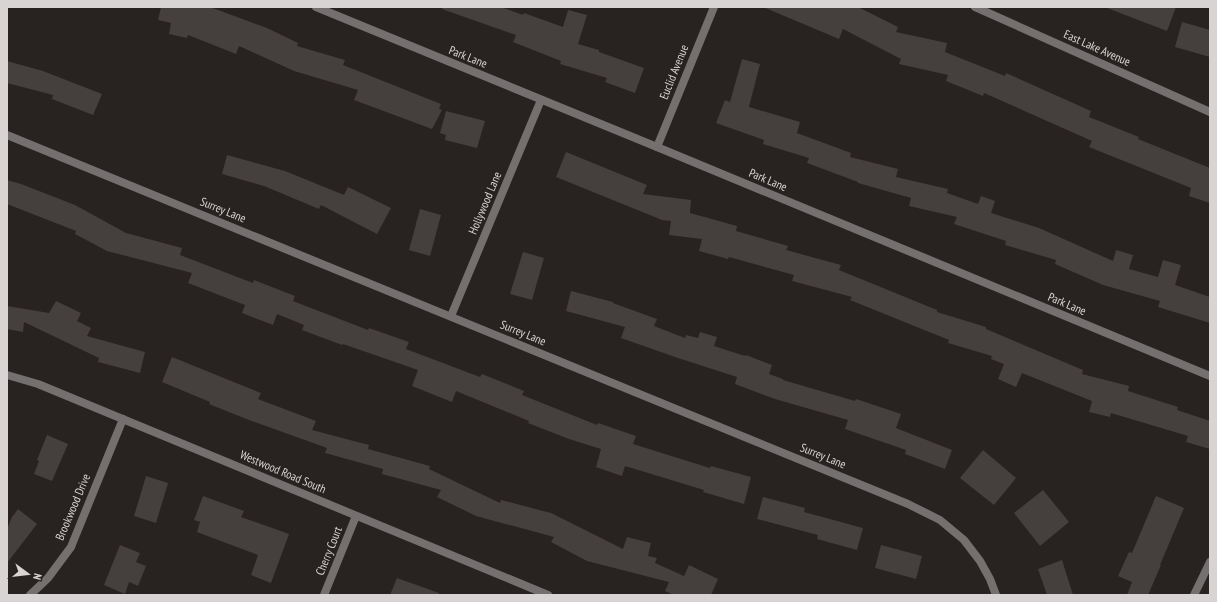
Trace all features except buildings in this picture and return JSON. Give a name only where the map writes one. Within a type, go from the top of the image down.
[{"type":"street","name":"Park Lane","points":[[316,7],[1210,376]]},
{"type":"street","name":"Euclid Avenue","points":[[657,147],[714,7]]},
{"type":"street","name":"East Lake Avenue","points":[[975,7],[1210,112]]},
{"type":"street","name":"Hollywood Lane","points":[[451,316],[541,100]]},
{"type":"street","name":"Surrey Lane","points":[[7,135],[901,501],[940,520],[964,540],[980,561],[990,579],[996,595]]},
{"type":"street","name":"Westwood Road South","points":[[7,375],[38,384],[548,595]]},
{"type":"street","name":"Brookwood Drive","points":[[30,595],[48,578],[71,547],[123,419]]},
{"type":"street","name":"Cherry Court","points":[[324,595],[356,516]]},
{"type":"street","points":[[1194,595],[1210,562]]}]
